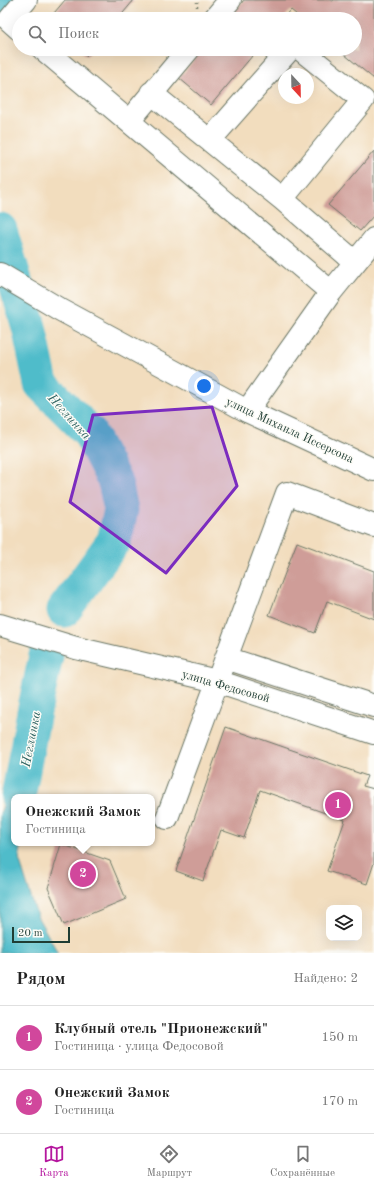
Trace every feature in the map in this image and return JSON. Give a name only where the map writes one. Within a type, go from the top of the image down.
[{"type":"main road","points":[[16,12],[26,0]]},
{"type":"main road","points":[[220,12],[230,0]]},
{"type":"main road","points":[[51,56],[331,292]]},
{"type":"main road","points":[[129,120],[183,56]]},
{"type":"main road","points":[[210,140],[284,56]]},
{"type":"main road","points":[[282,199],[363,100],[309,56]]},
{"type":"main road","points":[[151,93],[282,199],[355,262]]},
{"type":"main road","points":[[247,411],[331,292],[374,239]]},
{"type":"main road","name":"улица Михаила Иссерсона","points":[[0,274],[247,411],[374,470]]},
{"type":"main road","points":[[167,818],[287,493],[374,526]]},
{"type":"main road","name":"улица Федосовой","points":[[0,625],[76,648],[217,681],[374,734]]},
{"type":"main road","points":[[226,658],[374,706]]},
{"type":"highlighted area","points":[[212,407],[237,486],[166,573],[70,502],[93,415]]},
{"type":"green space","points":[[0,0],[26,0],[15,12],[12,12],[12,15],[0,28]]},
{"type":"water","points":[[22,774],[29,778],[28,794],[11,794],[11,846],[21,846],[19,859],[37,916],[58,953],[0,953],[0,814],[6,798],[18,776]]},
{"type":"building","points":[[65,0],[134,0],[124,12],[55,12]]},
{"type":"building","points":[[244,0],[374,0],[374,79],[346,56],[362,56],[362,12],[293,12],[291,10],[289,12],[234,12]]},
{"type":"building","points":[[197,56],[252,56],[211,105],[179,78]]},
{"type":"building","points":[[374,151],[374,215],[360,231],[328,205]]},
{"type":"building","points":[[297,542],[374,571],[374,619],[327,601],[315,633],[269,615]]},
{"type":"building","points":[[226,727],[367,776],[363,786],[374,789],[374,863],[367,884],[327,871],[345,820],[260,790],[244,838],[221,830],[203,881],[176,871]]},
{"type":"building","points":[[60,846],[67,846],[110,861],[126,899],[64,925],[48,888]]},
{"type":"waterway","name":"Неглинка","points":[[0,6],[13,0]]},
{"type":"waterway","name":"Неглинка","points":[[0,230],[29,327],[41,384],[89,432],[115,482],[121,510],[114,541],[64,610]]},
{"type":"waterway","name":"Неглинка","points":[[19,794],[46,656]]},
{"type":"place","name":"Клубный отель \"Прионежский\"","points":[[338,805]]},
{"type":"place","name":"Онежский Замок","points":[[83,874]]}]
